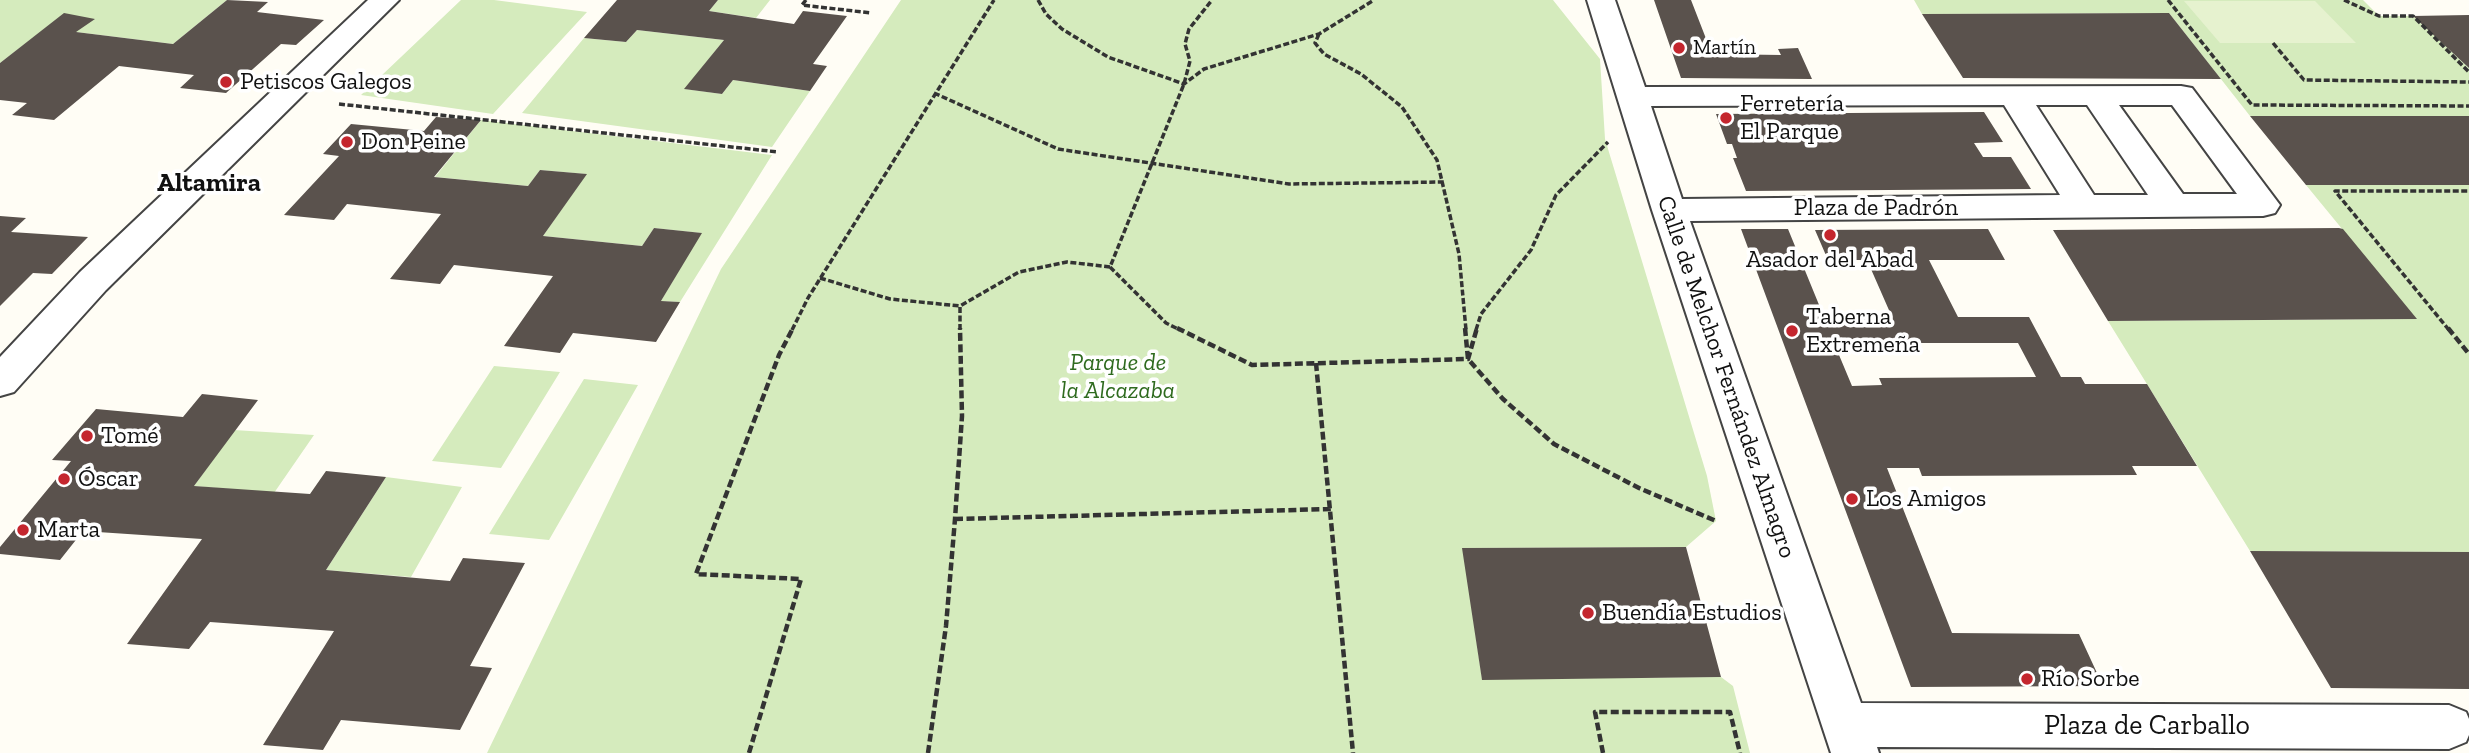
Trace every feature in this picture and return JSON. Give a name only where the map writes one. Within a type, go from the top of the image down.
[{"type":"street","points":[[0,382],[93,281],[385,0]]},
{"type":"street","points":[[1571,0],[1615,38]]},
{"type":"street","name":"Calle de Melchor Fernández Almagro","points":[[1601,0],[1669,210],[1851,739]]},
{"type":"street","name":"Plaza de Padrón","points":[[1632,97],[2181,95],[2263,205],[1669,210]]},
{"type":"street","points":[[2014,96],[2084,207]]},
{"type":"street","points":[[2097,96],[2173,206]]},
{"type":"street","name":"Plaza de Carballo","points":[[1851,739],[2461,735]]},
{"type":"path","points":[[806,0],[802,5],[871,13]]},
{"type":"path","points":[[750,753],[801,579],[696,574],[779,355],[820,278],[994,0]]},
{"type":"path","points":[[1038,0],[1046,14],[1062,29],[1108,57],[1184,84]]},
{"type":"path","points":[[1110,267],[1184,84],[1190,61],[1185,44],[1189,29],[1212,0]]},
{"type":"path","points":[[1184,84],[1204,69],[1319,34],[1374,0]]},
{"type":"path","points":[[2168,0],[2252,105],[2469,106]]},
{"type":"path","points":[[2344,0],[2379,16],[2413,16],[2469,72]]},
{"type":"path","points":[[1319,34],[1315,43],[1324,54],[1361,74],[1402,107],[1429,146],[1444,182],[1459,254],[1468,359],[1503,399],[1554,444],[1639,488],[1716,521]]},
{"type":"path","points":[[2273,43],[2304,80],[2469,82]]},
{"type":"path","points":[[934,93],[1058,149],[1289,184],[1444,182]]},
{"type":"path","points":[[339,104],[778,152]]},
{"type":"path","points":[[1468,359],[1482,314],[1531,250],[1556,195],[1610,140]]},
{"type":"path","points":[[2469,191],[2335,191],[2469,354]]},
{"type":"path","points":[[820,278],[890,299],[960,306],[1019,272],[1068,262],[1110,267],[1166,323],[1252,365],[1468,359]]},
{"type":"path","points":[[928,753],[946,626],[956,519],[962,416],[960,306]]},
{"type":"path","points":[[1316,363],[1353,753]]},
{"type":"path","points":[[956,519],[1331,509]]},
{"type":"path","points":[[1603,753],[1595,712],[1730,712],[1740,753]]},
{"type":"green space","points":[[0,0],[227,0],[173,44],[76,32],[64,14],[0,63]]},
{"type":"green space","points":[[461,0],[494,0],[587,12],[493,114],[361,95]]},
{"type":"green space","points":[[718,0],[770,0],[756,18],[709,11]]},
{"type":"green space","name":"Parque de la Alcazaba","points":[[901,0],[1553,0],[1600,59],[1605,139],[1707,476],[1716,521],[1686,547],[1463,548],[1482,679],[1721,677],[1733,686],[1750,753],[487,753],[721,269]]},
{"type":"green space","points":[[1914,0],[2363,0],[2379,16],[2413,16],[2469,68],[2469,116],[2250,116],[2169,13],[1922,14]]},
{"type":"green space","points":[[2184,1],[2315,1],[2356,43],[2220,43]]},
{"type":"green space","points":[[637,30],[724,40],[685,89],[722,94],[733,80],[810,91],[772,147],[522,113],[584,38],[626,42]]},
{"type":"green space","points":[[481,120],[772,155],[680,302],[661,301],[701,233],[654,228],[642,246],[543,236],[586,174],[540,170],[528,186],[435,177]]},
{"type":"green space","points":[[2306,185],[2469,185],[2469,552],[2250,551],[2108,321],[2416,319]]},
{"type":"green space","points":[[494,366],[560,372],[501,468],[432,461]]},
{"type":"green space","points":[[584,379],[638,385],[549,540],[489,534]]},
{"type":"green space","points":[[234,430],[314,435],[274,493],[194,486]]},
{"type":"green space","points":[[386,477],[462,487],[411,577],[326,570]]},
{"type":"building","points":[[227,0],[268,2],[257,12],[324,20],[296,45],[281,44],[226,93],[180,88],[194,75],[119,66],[54,120],[12,115],[27,103],[0,100],[0,63],[64,13],[95,19],[76,32],[173,44]]},
{"type":"building","points":[[617,0],[718,0],[709,11],[794,24],[803,11],[847,16],[813,64],[827,66],[810,91],[733,80],[722,94],[684,89],[724,40],[637,30],[626,42],[584,38]]},
{"type":"building","points":[[1654,0],[1691,0],[1712,54],[1781,55],[1778,49],[1798,48],[1812,79],[1681,78]]},
{"type":"building","points":[[2169,13],[2221,79],[1963,78],[1922,14]]},
{"type":"building","points":[[2469,15],[2469,68],[2413,16]]},
{"type":"building","points":[[1984,112],[2003,142],[1974,143],[1983,157],[2011,157],[2031,189],[1746,191],[1733,158],[1737,158],[1732,144],[1727,144],[1716,114]]},
{"type":"building","points":[[2250,116],[2469,116],[2469,185],[2306,185]]},
{"type":"building","points":[[436,117],[481,120],[434,177],[528,186],[540,170],[587,174],[543,236],[642,246],[654,228],[702,233],[661,301],[680,302],[656,342],[573,333],[560,353],[504,346],[553,276],[454,265],[440,284],[390,279],[441,214],[347,204],[334,220],[284,215],[339,156],[323,154],[351,124],[424,131]]},
{"type":"building","points":[[0,216],[26,218],[11,232],[88,237],[52,274],[33,273],[0,306]]},
{"type":"building","points":[[1741,229],[1788,229],[1824,317],[1892,317],[1867,260],[1828,260],[1815,230],[1988,229],[2005,260],[1929,260],[1958,317],[2029,317],[2061,377],[2081,377],[2085,384],[2147,384],[2197,466],[2132,466],[2137,475],[1922,476],[1919,468],[1887,468],[1952,633],[2079,634],[2103,686],[1911,687]],"holes":[[[1834,343],[2018,343],[2036,377],[1879,378],[1882,385],[1852,386]]]},
{"type":"building","points":[[2343,229],[2417,319],[2108,321],[2053,230]]},
{"type":"building","points":[[202,394],[258,400],[194,486],[310,494],[326,471],[386,477],[326,570],[450,581],[463,558],[525,563],[470,666],[492,668],[460,730],[341,720],[323,750],[263,745],[334,631],[210,622],[189,649],[127,644],[202,539],[83,531],[60,560],[0,554],[0,547],[71,461],[52,460],[96,409],[183,417]]},
{"type":"building","name":"Buendía Estudios","points":[[1686,547],[1721,677],[1482,680],[1462,548]]},
{"type":"building","points":[[2250,551],[2469,552],[2469,689],[2331,688]]},
{"type":"place","name":"Martín","points":[[1679,48]]},
{"type":"place","name":"Petiscos Galegos","points":[[226,82]]},
{"type":"place","name":"Ferretería El Parque","points":[[1726,118]]},
{"type":"place","name":"Don Peine","points":[[347,142]]},
{"type":"place","name":"Asador del Abad","points":[[1830,235]]},
{"type":"place","name":"Taberna Extremeña","points":[[1792,331]]},
{"type":"place","name":"Tomé","points":[[87,436]]},
{"type":"place","name":"Óscar","points":[[64,479]]},
{"type":"place","name":"Los Amigos","points":[[1852,499]]},
{"type":"place","name":"Marta","points":[[23,530]]},
{"type":"place","name":"Buendía Estudios","points":[[1588,613]]},
{"type":"place","name":"Río Sorbe","points":[[2027,679]]},
{"type":"district","name":"Altamira","points":[[209,184]]}]
